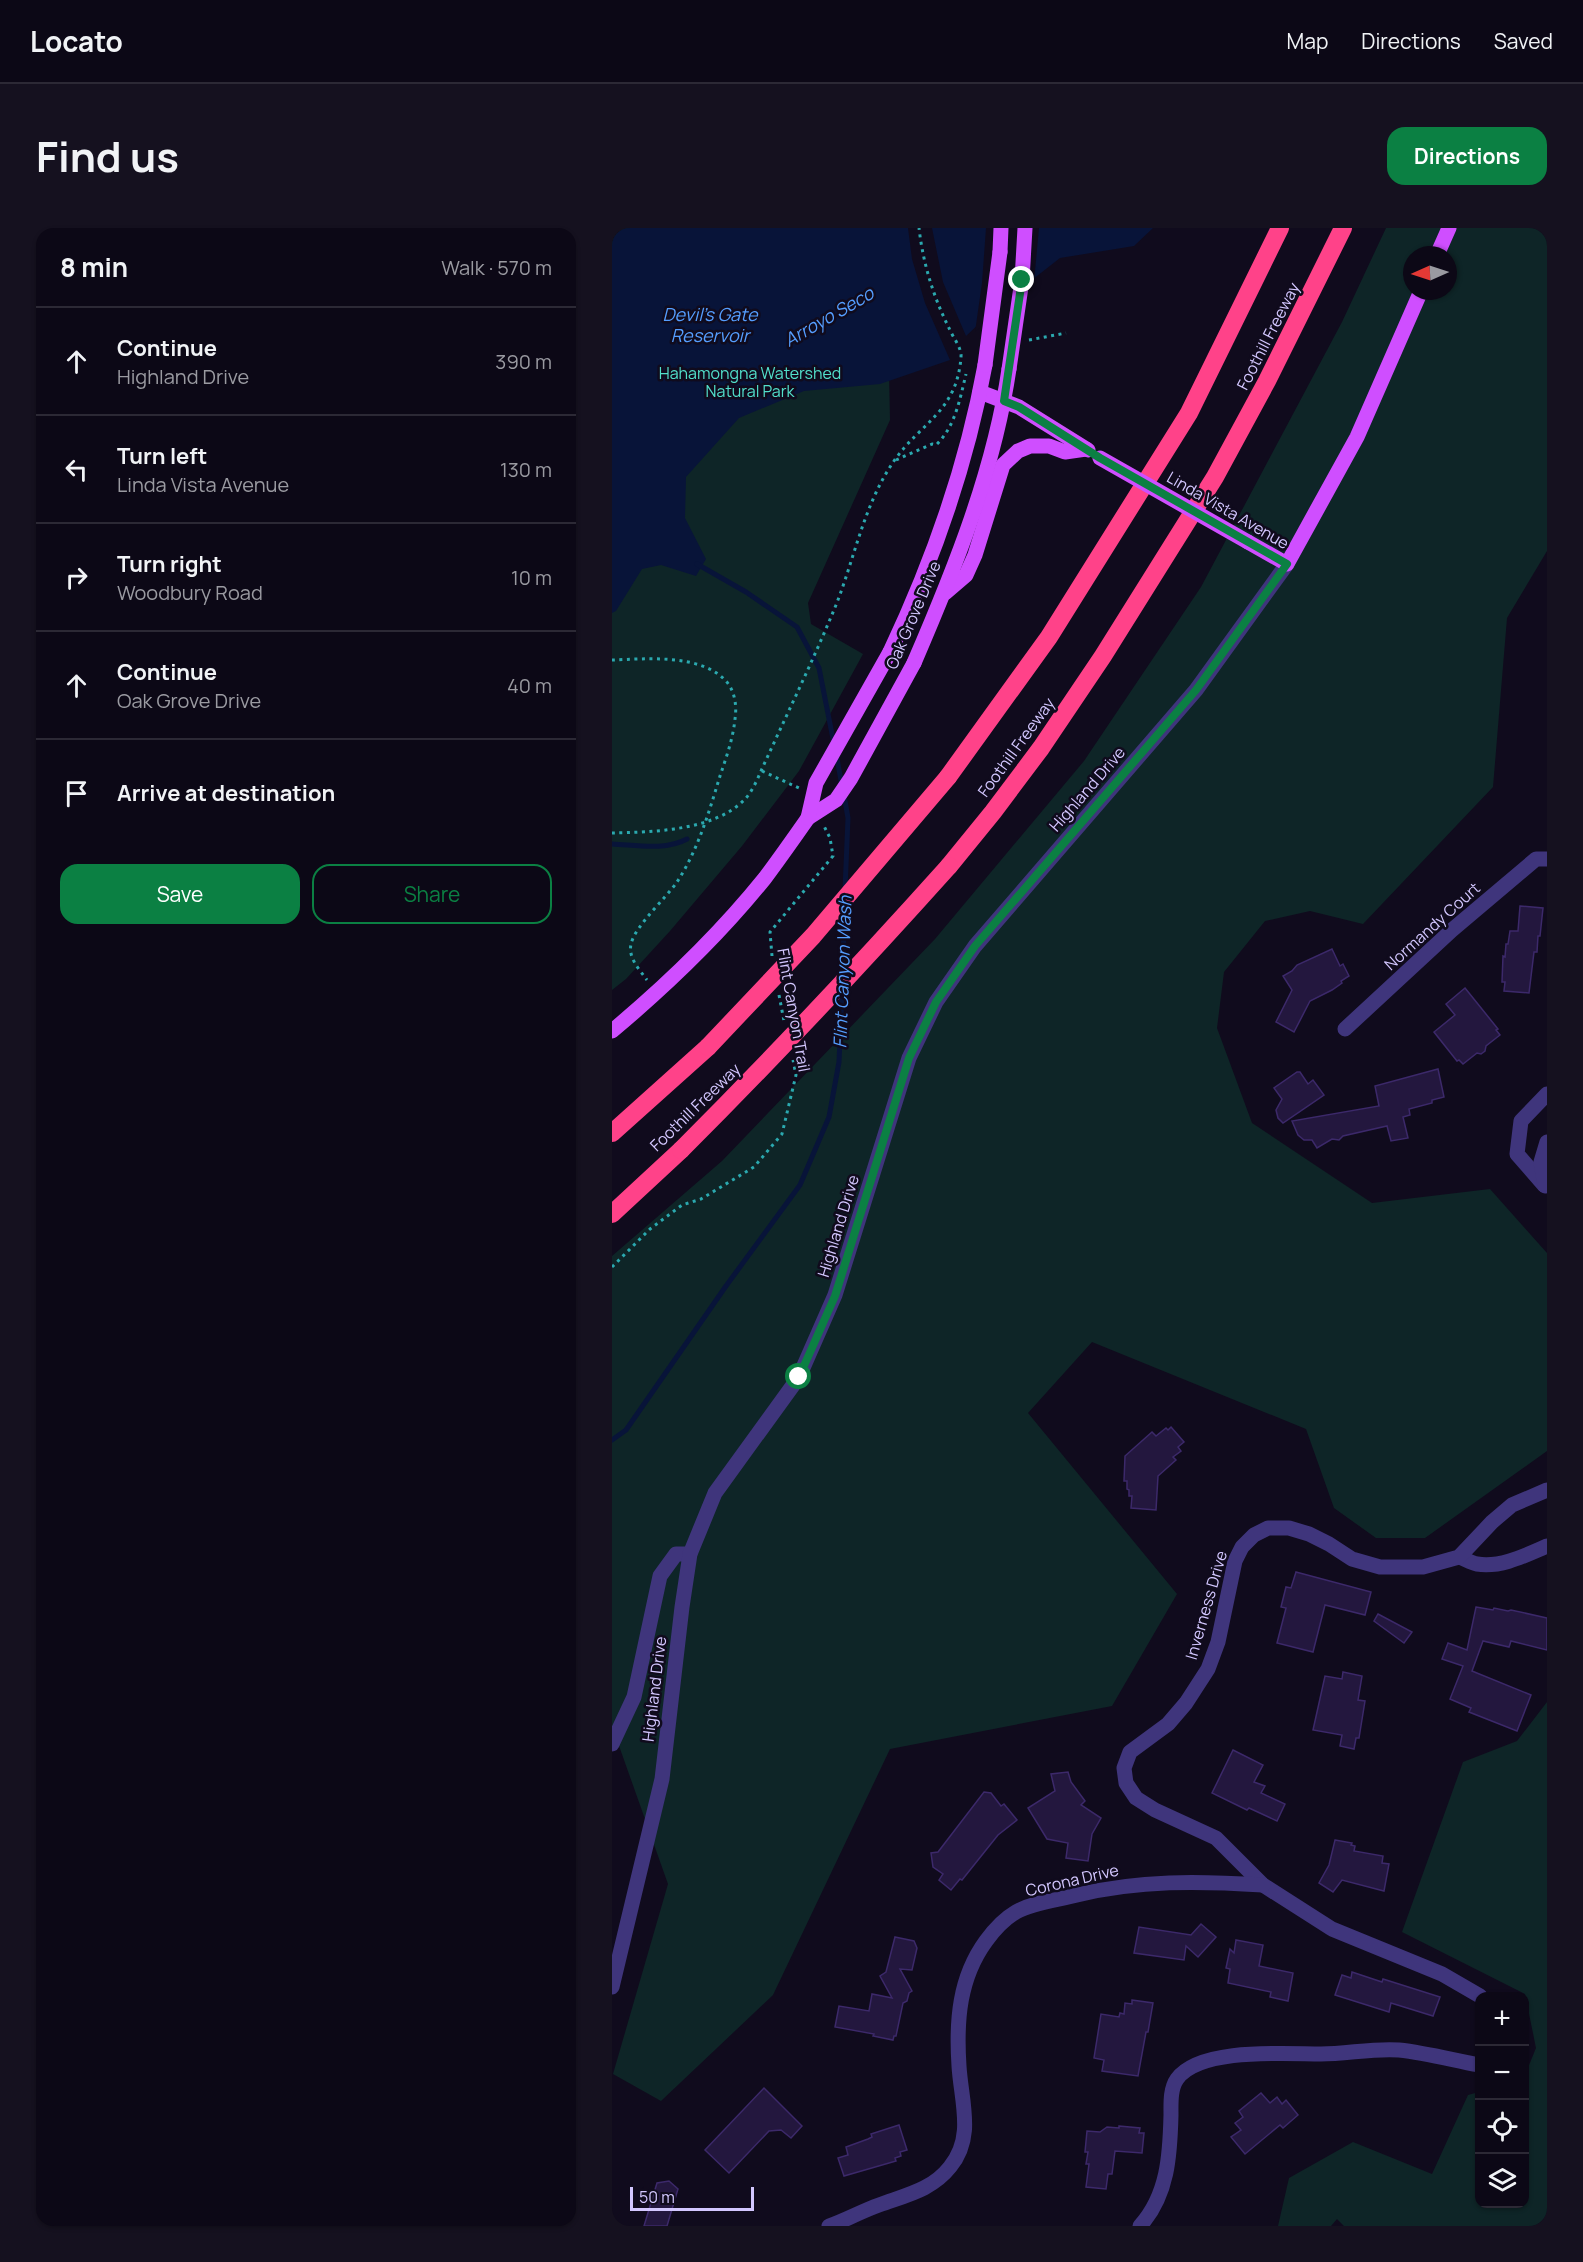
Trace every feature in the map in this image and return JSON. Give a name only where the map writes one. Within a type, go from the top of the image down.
[{"type":"highway","name":"Foothill Freeway","points":[[612,1133],[708,1047],[813,936],[948,777],[1049,637],[1189,413],[1280,228]]},
{"type":"highway","name":"Foothill Freeway","points":[[612,1207],[681,1150],[782,1048],[949,866],[993,812],[1047,739],[1103,656],[1215,477],[1267,381],[1343,228]]},
{"type":"highway","points":[[612,1214],[681,1150]]},
{"type":"main road","name":"Oak Grove Drive","points":[[808,818],[816,783],[890,652],[916,597],[944,519],[980,392],[997,284],[1001,228]]},
{"type":"main road","name":"Oak Grove Drive","points":[[612,1031],[657,994],[714,935],[764,879],[808,818],[836,800],[914,663],[944,594],[971,521],[997,434],[1022,280],[1025,228]]},
{"type":"main road","points":[[1441,246],[1449,228]]},
{"type":"main road","name":"Linda Vista Avenue","points":[[980,392],[1019,407],[1100,458],[1287,564],[1357,437],[1417,300]]},
{"type":"main road","points":[[944,594],[966,574],[975,555],[1003,465],[1018,451],[1030,446],[1049,446],[1065,452],[1086,449]]},
{"type":"street","name":"Highland Drive","points":[[612,1987],[662,1779],[690,1554],[715,1493],[799,1377],[835,1296],[909,1058],[936,1002],[975,946],[1196,690],[1287,564]]},
{"type":"street","name":"Normandy Court","points":[[1345,1029],[1452,930],[1536,859],[1547,860]]},
{"type":"street","points":[[1546,1188],[1517,1154],[1521,1121],[1547,1094]]},
{"type":"street","points":[[1546,1188],[1541,1162],[1547,1142]]},
{"type":"street","points":[[1547,1490],[1512,1505],[1492,1522],[1459,1557],[1477,1564],[1497,1564],[1547,1546]]},
{"type":"street","name":"Inverness Drive","points":[[1459,1557],[1423,1567],[1380,1567],[1352,1559],[1309,1534],[1289,1528],[1268,1528],[1254,1535],[1242,1547],[1235,1561],[1218,1642],[1208,1669],[1168,1724],[1130,1752],[1125,1776],[1126,1784],[1136,1798],[1155,1810],[1216,1838],[1263,1885],[1332,1929],[1442,1974],[1475,1994]]},
{"type":"street","points":[[612,1744],[634,1697],[660,1576],[676,1554],[690,1554]]},
{"type":"street","name":"Corona Drive","points":[[829,2226],[933,2184],[951,2167],[961,2150],[966,2122],[959,2070],[957,2030],[962,1994],[974,1958],[994,1929],[1016,1912],[1043,1903],[1108,1888],[1196,1881],[1263,1885]]},
{"type":"street","points":[[1140,2226],[1148,2217],[1161,2192],[1169,2160],[1172,2093],[1176,2079],[1190,2068],[1213,2059],[1246,2054],[1281,2052],[1321,2054],[1395,2050],[1432,2054],[1475,2064]]},
{"type":"path","points":[[612,833],[664,831],[730,811],[747,798],[762,771],[836,604],[873,499],[894,461],[942,410],[952,390],[962,354],[931,285],[919,228]]},
{"type":"path","points":[[1019,341],[1066,333]]},
{"type":"path","points":[[894,461],[932,444],[936,445],[942,440],[957,408],[967,368]]},
{"type":"path","points":[[612,660],[677,660],[715,672],[733,691],[734,727],[706,820],[677,882],[636,934],[631,945],[633,961],[657,994]]},
{"type":"path","points":[[762,771],[797,786]]},
{"type":"path","name":"Flint Canyon Trail","points":[[773,963],[770,932],[833,856],[830,838]]},
{"type":"path","name":"Flint Canyon Trail","points":[[778,993],[785,1024]]},
{"type":"path","name":"Flint Canyon Trail","points":[[612,1267],[650,1229],[682,1205],[701,1199],[754,1167],[782,1134],[796,1075],[791,1055]]},
{"type":"green space","name":"Hahamongna Watershed Natural Park","points":[[612,228],[886,228],[890,420],[808,603],[811,624],[863,654],[799,771],[742,846],[670,931],[626,979],[612,990]]},
{"type":"green space","points":[[1386,228],[1547,228],[1547,551],[1507,618],[1493,787],[1363,924],[1310,911],[1265,921],[1224,972],[1217,1028],[1252,1123],[1372,1203],[1490,1189],[1547,1253],[1547,1451],[1425,1538],[1376,1538],[1334,1508],[1306,1429],[1092,1342],[1028,1413],[1177,1594],[1112,1706],[890,1749],[773,1995],[661,2101],[613,2074],[668,1884],[612,1726],[612,1256],[722,1161],[935,939],[1084,761],[1201,587],[1342,322]]},
{"type":"green space","points":[[1547,1702],[1547,2226],[1344,2226],[1337,2219],[1331,2226],[1278,2226],[1289,2178],[1353,2142],[1432,2174],[1468,2095],[1475,2093],[1475,2208],[1529,2208],[1529,2065],[1536,2048],[1529,2014],[1529,1992],[1521,1992],[1402,1932],[1463,1762],[1517,1741]]},
{"type":"water","name":"Devil's Gate Reservoir","points":[[612,228],[908,228],[912,259],[925,303],[950,360],[880,384],[804,391],[739,418],[686,477],[685,518],[706,559],[696,576],[661,565],[642,569],[616,611],[612,613]]},
{"type":"water","points":[[932,228],[1153,228],[1134,246],[1060,258],[996,308],[966,336],[943,282]]},
{"type":"pier","points":[[986,228],[1039,228],[1034,282],[998,310],[975,332],[982,283]]},
{"type":"building","points":[[1520,906],[1543,908],[1529,993],[1504,991],[1505,982],[1502,982],[1503,956],[1505,957],[1510,931],[1518,931]]},
{"type":"building","points":[[1332,949],[1340,966],[1343,964],[1349,976],[1332,990],[1310,1001],[1294,1032],[1276,1022],[1292,990],[1283,976],[1297,965]]},
{"type":"building","points":[[1465,988],[1498,1029],[1496,1030],[1500,1035],[1486,1046],[1485,1051],[1481,1054],[1477,1053],[1463,1064],[1457,1061],[1434,1032],[1455,1015],[1446,1004]]},
{"type":"building","points":[[1438,1069],[1444,1097],[1409,1109],[1410,1115],[1403,1117],[1408,1138],[1391,1141],[1387,1126],[1343,1136],[1339,1140],[1332,1139],[1317,1148],[1312,1140],[1304,1140],[1298,1135],[1292,1121],[1379,1106],[1375,1086]]},
{"type":"building","points":[[1300,1072],[1308,1084],[1313,1080],[1324,1095],[1283,1123],[1278,1118],[1276,1110],[1282,1099],[1274,1088]]},
{"type":"building","points":[[1171,1427],[1184,1442],[1178,1447],[1181,1451],[1173,1457],[1176,1460],[1158,1476],[1156,1510],[1131,1508],[1132,1496],[1129,1496],[1127,1481],[1124,1481],[1125,1456],[1152,1432],[1156,1436]]},
{"type":"building","points":[[1296,1572],[1371,1592],[1365,1615],[1325,1605],[1313,1652],[1277,1643],[1286,1608],[1281,1607],[1286,1587],[1291,1588]]},
{"type":"building","points":[[1476,1607],[1511,1610],[1547,1618],[1547,1650],[1511,1641],[1509,1647],[1483,1641],[1472,1671],[1531,1695],[1517,1731],[1469,1712],[1471,1708],[1450,1699],[1463,1666],[1442,1659],[1448,1643],[1467,1650]]},
{"type":"building","points":[[1378,1614],[1412,1632],[1404,1643],[1374,1621]]},
{"type":"building","points":[[1343,1672],[1362,1676],[1358,1700],[1365,1701],[1359,1738],[1356,1738],[1354,1749],[1340,1746],[1342,1735],[1313,1730],[1325,1676],[1342,1679]]},
{"type":"building","points":[[1233,1750],[1263,1765],[1254,1782],[1265,1786],[1261,1793],[1285,1804],[1277,1821],[1212,1793]]},
{"type":"building","points":[[1068,1772],[1071,1782],[1085,1801],[1081,1805],[1101,1818],[1092,1834],[1088,1861],[1066,1858],[1068,1843],[1047,1839],[1028,1808],[1055,1791],[1051,1774]]},
{"type":"building","points":[[984,1792],[991,1793],[1001,1806],[1004,1804],[1017,1820],[998,1835],[962,1880],[960,1879],[951,1890],[939,1880],[943,1874],[933,1867],[931,1853],[938,1852]]},
{"type":"building","points":[[1335,1840],[1352,1843],[1351,1845],[1355,1846],[1354,1851],[1383,1856],[1382,1863],[1389,1864],[1384,1891],[1342,1880],[1333,1892],[1319,1883],[1329,1865]]},
{"type":"building","points":[[1201,1924],[1216,1937],[1198,1957],[1186,1946],[1184,1960],[1134,1953],[1139,1927],[1191,1935]]},
{"type":"building","points":[[895,1937],[914,1941],[917,1948],[912,1970],[900,1969],[912,1991],[907,2001],[903,2003],[896,2036],[893,2040],[835,2027],[839,2006],[869,2011],[872,1994],[892,1998],[880,1976],[886,1972]]},
{"type":"building","points":[[1236,1940],[1263,1945],[1259,1966],[1293,1973],[1288,2001],[1270,1997],[1271,1992],[1228,1983],[1230,1969],[1226,1968],[1230,1949],[1234,1953]]},
{"type":"building","points":[[1352,1972],[1440,1997],[1433,2016],[1391,2003],[1389,2012],[1335,1995],[1342,1975],[1351,1978]]},
{"type":"building","points":[[1132,2000],[1153,2003],[1138,2076],[1102,2071],[1104,2060],[1094,2058],[1101,2014],[1119,2017],[1120,2013],[1124,2014],[1125,2003],[1132,2004]]},
{"type":"building","points":[[764,2088],[802,2126],[791,2138],[781,2130],[769,2131],[729,2173],[705,2150]]},
{"type":"building","points":[[1261,2093],[1270,2103],[1277,2097],[1282,2104],[1286,2100],[1298,2115],[1283,2128],[1280,2125],[1245,2154],[1231,2137],[1241,2130],[1235,2123],[1243,2117],[1239,2111]]},
{"type":"building","points":[[899,2125],[907,2150],[900,2152],[901,2156],[895,2158],[896,2161],[844,2176],[838,2158],[848,2155],[846,2147],[872,2137],[871,2134]]},
{"type":"building","points":[[1119,2126],[1140,2128],[1139,2133],[1144,2133],[1142,2153],[1115,2151],[1112,2174],[1108,2174],[1106,2189],[1086,2187],[1089,2164],[1086,2164],[1088,2152],[1085,2152],[1087,2131],[1100,2132],[1107,2127],[1119,2128]]},
{"type":"building","points":[[669,2181],[678,2189],[667,2226],[644,2226],[657,2183]]},
{"type":"waterway","name":"Flint Canyon Wash","points":[[697,564],[746,592],[797,627],[819,668],[834,744]]},
{"type":"waterway","name":"Flint Canyon Wash","points":[[836,753],[842,786]]},
{"type":"waterway","name":"Flint Canyon Wash","points":[[844,795],[848,818],[845,890]]},
{"type":"waterway","points":[[612,844],[660,846],[687,839]]},
{"type":"waterway","name":"Flint Canyon Wash","points":[[842,977],[845,908]]},
{"type":"waterway","name":"Flint Canyon Wash","points":[[612,1440],[626,1430],[726,1286],[800,1185],[829,1117],[839,1062],[842,992]]},
{"type":"route","points":[[799,1377],[835,1296],[909,1058],[936,1002],[975,946],[1196,690],[1287,564],[1100,458],[1019,407],[1004,401],[1022,280]]},
{"type":"water label","name":"Arroyo Seco","points":[[829,317]]}]
